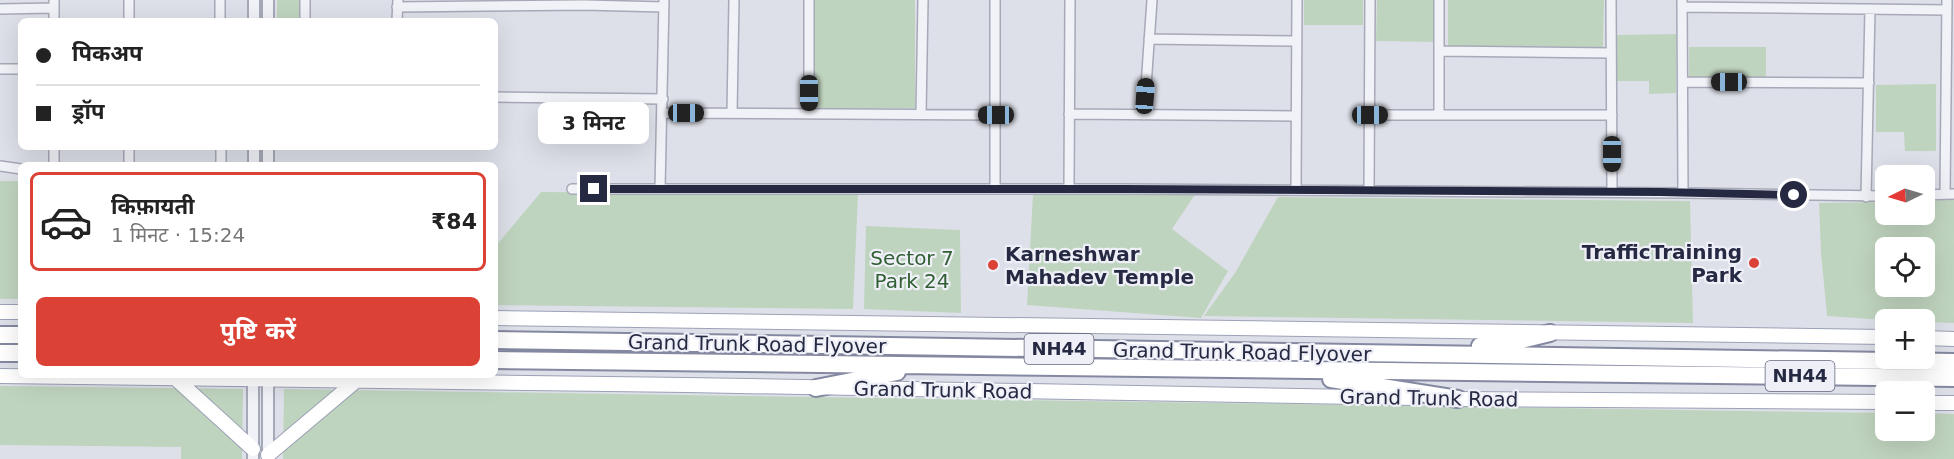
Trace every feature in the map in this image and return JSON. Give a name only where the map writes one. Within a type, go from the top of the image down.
[{"type":"highway","points":[[1395,354],[1502,344],[1550,333]]},
{"type":"highway","points":[[0,335],[18,335]]},
{"type":"highway","name":"Grand Trunk Road Flyover","points":[[498,340],[1954,362]]},
{"type":"highway","points":[[0,353],[18,353]]},
{"type":"highway","name":"Grand Trunk Road Flyover","points":[[498,360],[933,366]]},
{"type":"highway","points":[[816,388],[933,366]]},
{"type":"highway","name":"Grand Trunk Road","points":[[933,366],[1300,370]]},
{"type":"highway","points":[[1300,370],[1321,377],[1458,399]]},
{"type":"highway","name":"Grand Trunk Road Flyover","points":[[1300,370],[1954,378]]},
{"type":"main road","points":[[0,312],[18,312]]},
{"type":"main road","points":[[498,318],[1875,337]]},
{"type":"main road","points":[[1935,338],[1954,339]]},
{"type":"main road","name":"Grand Trunk Road","points":[[0,376],[18,376]]},
{"type":"main road","points":[[175,378],[253,454]]},
{"type":"main road","name":"Grand Trunk Road","points":[[290,378],[356,381],[1458,399],[1875,402]]},
{"type":"main road","points":[[268,457],[356,381]]},
{"type":"main road","points":[[1935,403],[1954,403]]},
{"type":"street","points":[[129,0],[129,18]]},
{"type":"street","points":[[220,0],[220,18]]},
{"type":"street","points":[[254,0],[254,18]]},
{"type":"street","points":[[268,0],[268,18]]},
{"type":"street","points":[[304,18],[305,0]]},
{"type":"street","points":[[732,113],[734,0]]},
{"type":"street","points":[[809,0],[809,114]]},
{"type":"street","points":[[921,114],[923,0]]},
{"type":"street","points":[[995,0],[995,189]]},
{"type":"street","points":[[1069,189],[1070,0]]},
{"type":"street","points":[[1144,115],[1152,0]]},
{"type":"street","points":[[1296,190],[1297,0]]},
{"type":"street","points":[[1369,191],[1370,0]]},
{"type":"street","points":[[1439,0],[1439,115]]},
{"type":"street","points":[[1611,0],[1612,192]]},
{"type":"street","points":[[397,18],[398,3],[664,3],[660,189]]},
{"type":"street","points":[[1683,193],[1682,3],[1870,9],[1947,5],[1950,194],[1935,195]]},
{"type":"street","points":[[0,9],[54,4]]},
{"type":"street","points":[[1866,197],[1870,9]]},
{"type":"street","points":[[1149,39],[1296,41]]},
{"type":"street","points":[[1439,51],[1611,53]]},
{"type":"street","points":[[0,69],[18,69]]},
{"type":"street","points":[[1683,82],[1869,83]]},
{"type":"street","points":[[498,97],[663,99]]},
{"type":"street","points":[[662,112],[996,115]]},
{"type":"street","points":[[1069,114],[1295,116]]},
{"type":"street","points":[[1370,115],[1612,115]]},
{"type":"street","points":[[0,166],[18,169]]},
{"type":"street","points":[[572,189],[1296,190],[1875,197]]},
{"type":"street","points":[[253,378],[253,454]]},
{"type":"street","points":[[268,378],[268,457]]},
{"type":"street","points":[[253,418],[268,418]]},
{"type":"green space","points":[[277,0],[299,0],[299,18],[277,18]]},
{"type":"green space","points":[[815,0],[915,0],[915,108],[815,108]]},
{"type":"green space","points":[[1304,0],[1363,0],[1363,25],[1304,25]]},
{"type":"green space","points":[[1377,0],[1435,0],[1435,42],[1376,41]]},
{"type":"green space","points":[[1448,0],[1604,0],[1603,47],[1448,46]]},
{"type":"green space","points":[[1676,34],[1676,93],[1649,94],[1649,81],[1617,81],[1616,35]]},
{"type":"green space","points":[[1689,47],[1766,47],[1766,77],[1689,77]]},
{"type":"green space","points":[[1936,84],[1936,151],[1905,151],[1904,132],[1876,132],[1876,85]]},
{"type":"green space","points":[[0,181],[18,181],[18,299],[0,299]]},
{"type":"green space","points":[[541,192],[858,194],[853,309],[498,305],[498,243]]},
{"type":"green space","points":[[1196,193],[1172,229],[1228,271],[1201,318],[1027,305],[1033,194]]},
{"type":"green space","points":[[1278,197],[1690,201],[1693,323],[1204,316],[1235,273]]},
{"type":"green space","points":[[1954,200],[1954,323],[1935,322],[1935,309],[1875,309],[1875,319],[1827,316],[1819,203],[1875,202],[1875,225],[1935,225],[1935,201]]},
{"type":"green space","name":"Sector 7 Park 24","points":[[866,226],[960,230],[961,313],[864,309]]},
{"type":"green space","points":[[0,386],[243,389],[242,459],[181,459],[181,447],[0,445]]},
{"type":"green space","points":[[284,389],[1875,413],[1875,441],[1935,441],[1935,413],[1954,414],[1954,459],[283,459]]},
{"type":"place","name":"TrafficTraining Park","points":[[1754,263]]},
{"type":"place","name":"Karneshwar Mahadev Temple","points":[[993,265]]},
{"type":"route","points":[[594,189],[1124,189],[1794,195]]}]
